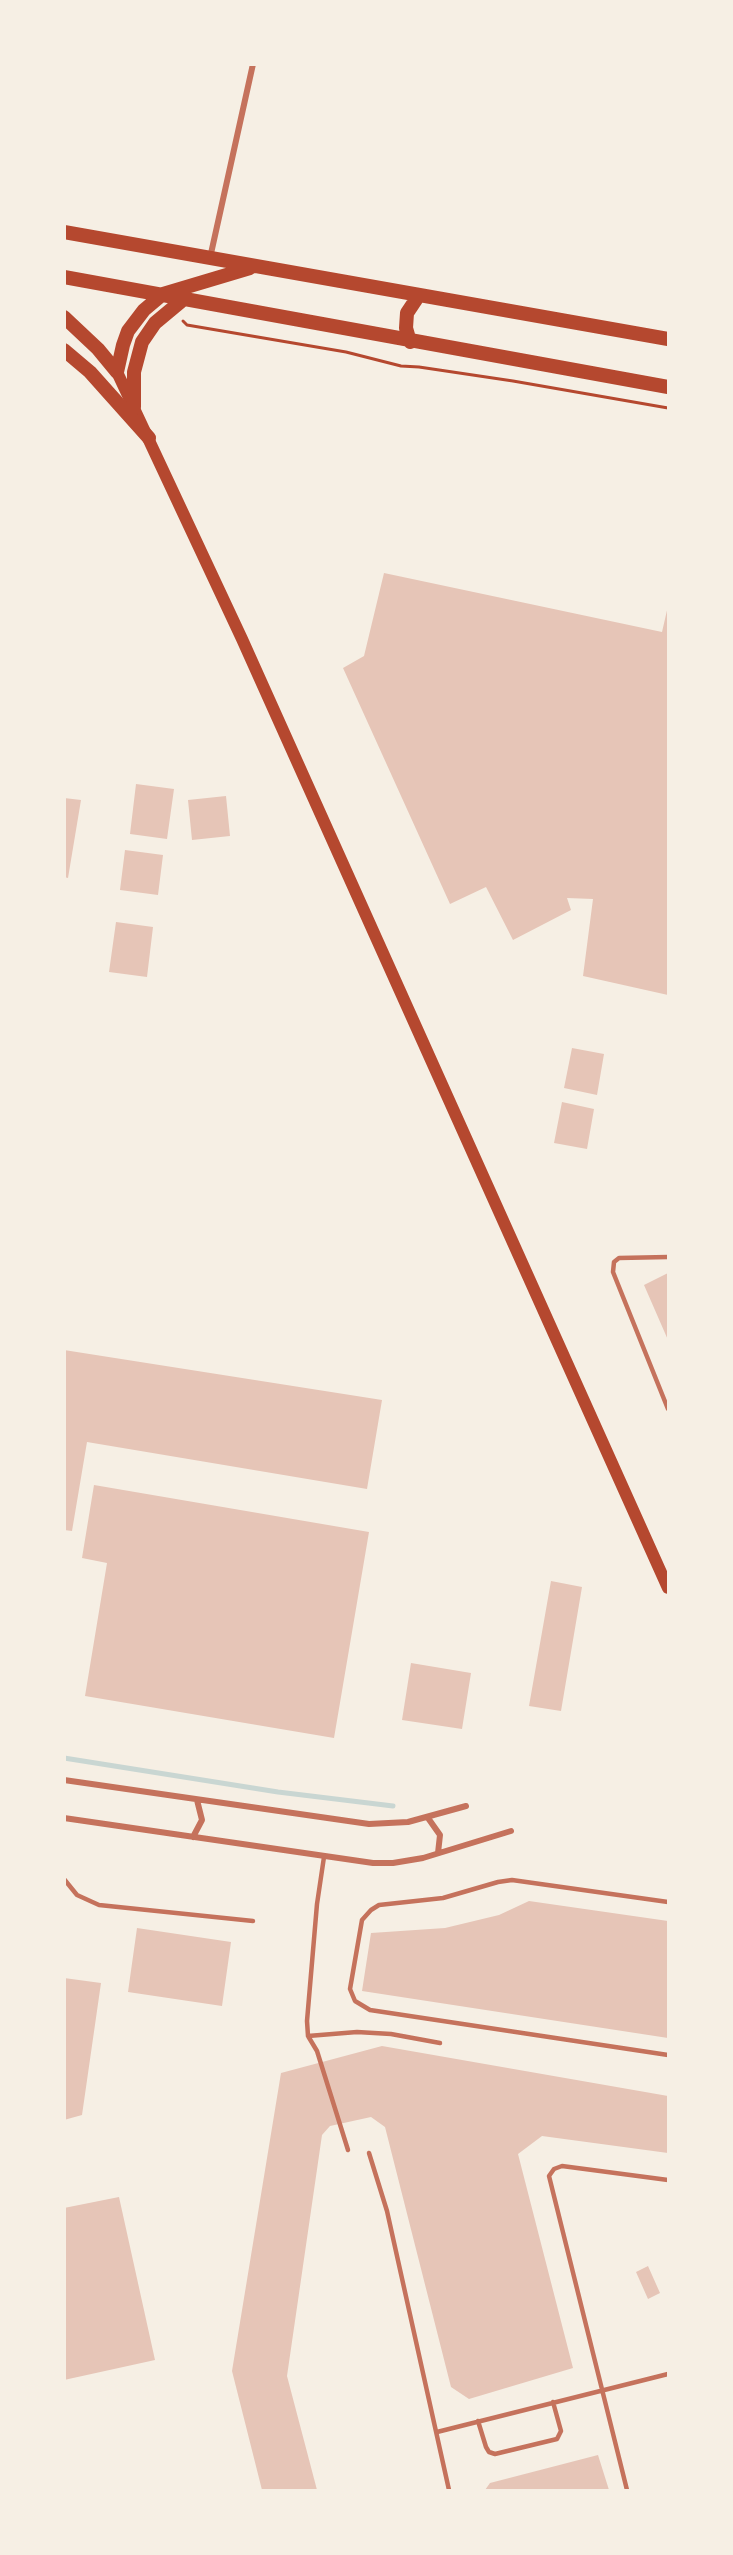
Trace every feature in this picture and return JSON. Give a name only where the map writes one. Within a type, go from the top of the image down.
[{"type":"main road","points":[[64,232],[669,339]]},
{"type":"main road","points":[[117,372],[123,345],[129,332],[144,310],[163,294],[256,266]]},
{"type":"main road","points":[[64,277],[410,342],[669,387]]},
{"type":"main road","points":[[410,342],[405,328],[407,313],[419,295]]},
{"type":"main road","points":[[134,407],[134,372],[138,352],[148,332],[185,298]]},
{"type":"main road","points":[[64,316],[117,372],[149,438],[238,629],[669,1588]]},
{"type":"main road","points":[[64,350],[102,386],[149,438]]},
{"type":"street","points":[[210,258],[253,64]]},
{"type":"street","points":[[64,1780],[369,1824],[408,1822],[466,1806]]},
{"type":"street","points":[[193,1837],[202,1820],[201,1806],[197,1800]]},
{"type":"street","points":[[64,1818],[324,1857],[393,1863],[438,1853],[511,1831]]},
{"type":"street","points":[[428,1818],[440,1834],[438,1853]]},
{"type":"lane","points":[[669,1257],[619,1258],[614,1262],[613,1272],[669,1409]]},
{"type":"lane","points":[[324,1857],[314,1939],[307,2021],[308,2036],[317,2051],[348,2150]]},
{"type":"lane","points":[[64,1879],[77,1895],[99,1905],[254,1921]]},
{"type":"lane","points":[[669,1902],[512,1880],[443,1898],[379,1905],[362,1920],[350,1989],[355,2001],[370,2010],[669,2055]]},
{"type":"lane","points":[[308,2036],[357,2032],[391,2034],[440,2043]]},
{"type":"lane","points":[[369,2153],[387,2211],[449,2490]]},
{"type":"lane","points":[[627,2490],[549,2176],[554,2169],[562,2166],[669,2180]]},
{"type":"lane","points":[[437,2432],[669,2374]]},
{"type":"lane","points":[[478,2421],[486,2447],[489,2452],[495,2454],[557,2439],[561,2431],[553,2402]]},
{"type":"path","points":[[171,309],[187,325],[346,352],[401,366],[513,381],[669,408]]},
{"type":"building","points":[[384,573],[662,632],[668,606],[668,995],[583,976],[593,899],[567,898],[571,910],[513,940],[486,887],[450,904],[343,668],[364,656]]},
{"type":"building","points":[[136,784],[174,789],[167,839],[130,834]]},
{"type":"building","points":[[226,796],[230,836],[192,840],[188,800]]},
{"type":"building","points":[[64,798],[81,800],[68,878],[64,877]]},
{"type":"building","points":[[125,850],[163,855],[158,895],[120,890]]},
{"type":"building","points":[[116,922],[153,927],[147,977],[109,972]]},
{"type":"building","points":[[572,1048],[604,1054],[597,1095],[564,1088]]},
{"type":"building","points":[[562,1102],[594,1109],[587,1149],[554,1143]]},
{"type":"building","points":[[668,1273],[668,1340],[644,1285]]},
{"type":"building","points":[[64,1350],[382,1400],[367,1489],[87,1442],[72,1531],[64,1530]]},
{"type":"building","points":[[94,1485],[369,1532],[334,1738],[85,1696],[107,1563],[82,1558]]},
{"type":"building","points":[[551,1581],[582,1587],[561,1711],[529,1706]]},
{"type":"building","points":[[411,1663],[471,1673],[462,1729],[402,1720]]},
{"type":"building","points":[[529,1901],[668,1921],[668,2038],[362,1991],[371,1933],[445,1928],[499,1915]]},
{"type":"building","points":[[137,1928],[231,1942],[222,2006],[128,1992]]},
{"type":"building","points":[[64,1978],[101,1983],[82,2115],[64,2120]]},
{"type":"building","points":[[382,2046],[668,2096],[668,2153],[542,2136],[518,2154],[573,2368],[469,2399],[451,2387],[385,2127],[371,2117],[330,2126],[322,2135],[287,2376],[317,2490],[262,2490],[232,2371],[281,2073]]},
{"type":"building","points":[[119,2197],[155,2360],[64,2380],[64,2208]]},
{"type":"building","points":[[648,2266],[660,2293],[648,2299],[636,2272]]},
{"type":"building","points":[[598,2455],[609,2490],[485,2490],[490,2483]]},
{"type":"waterway","points":[[64,1758],[278,1792],[393,1806]]}]
